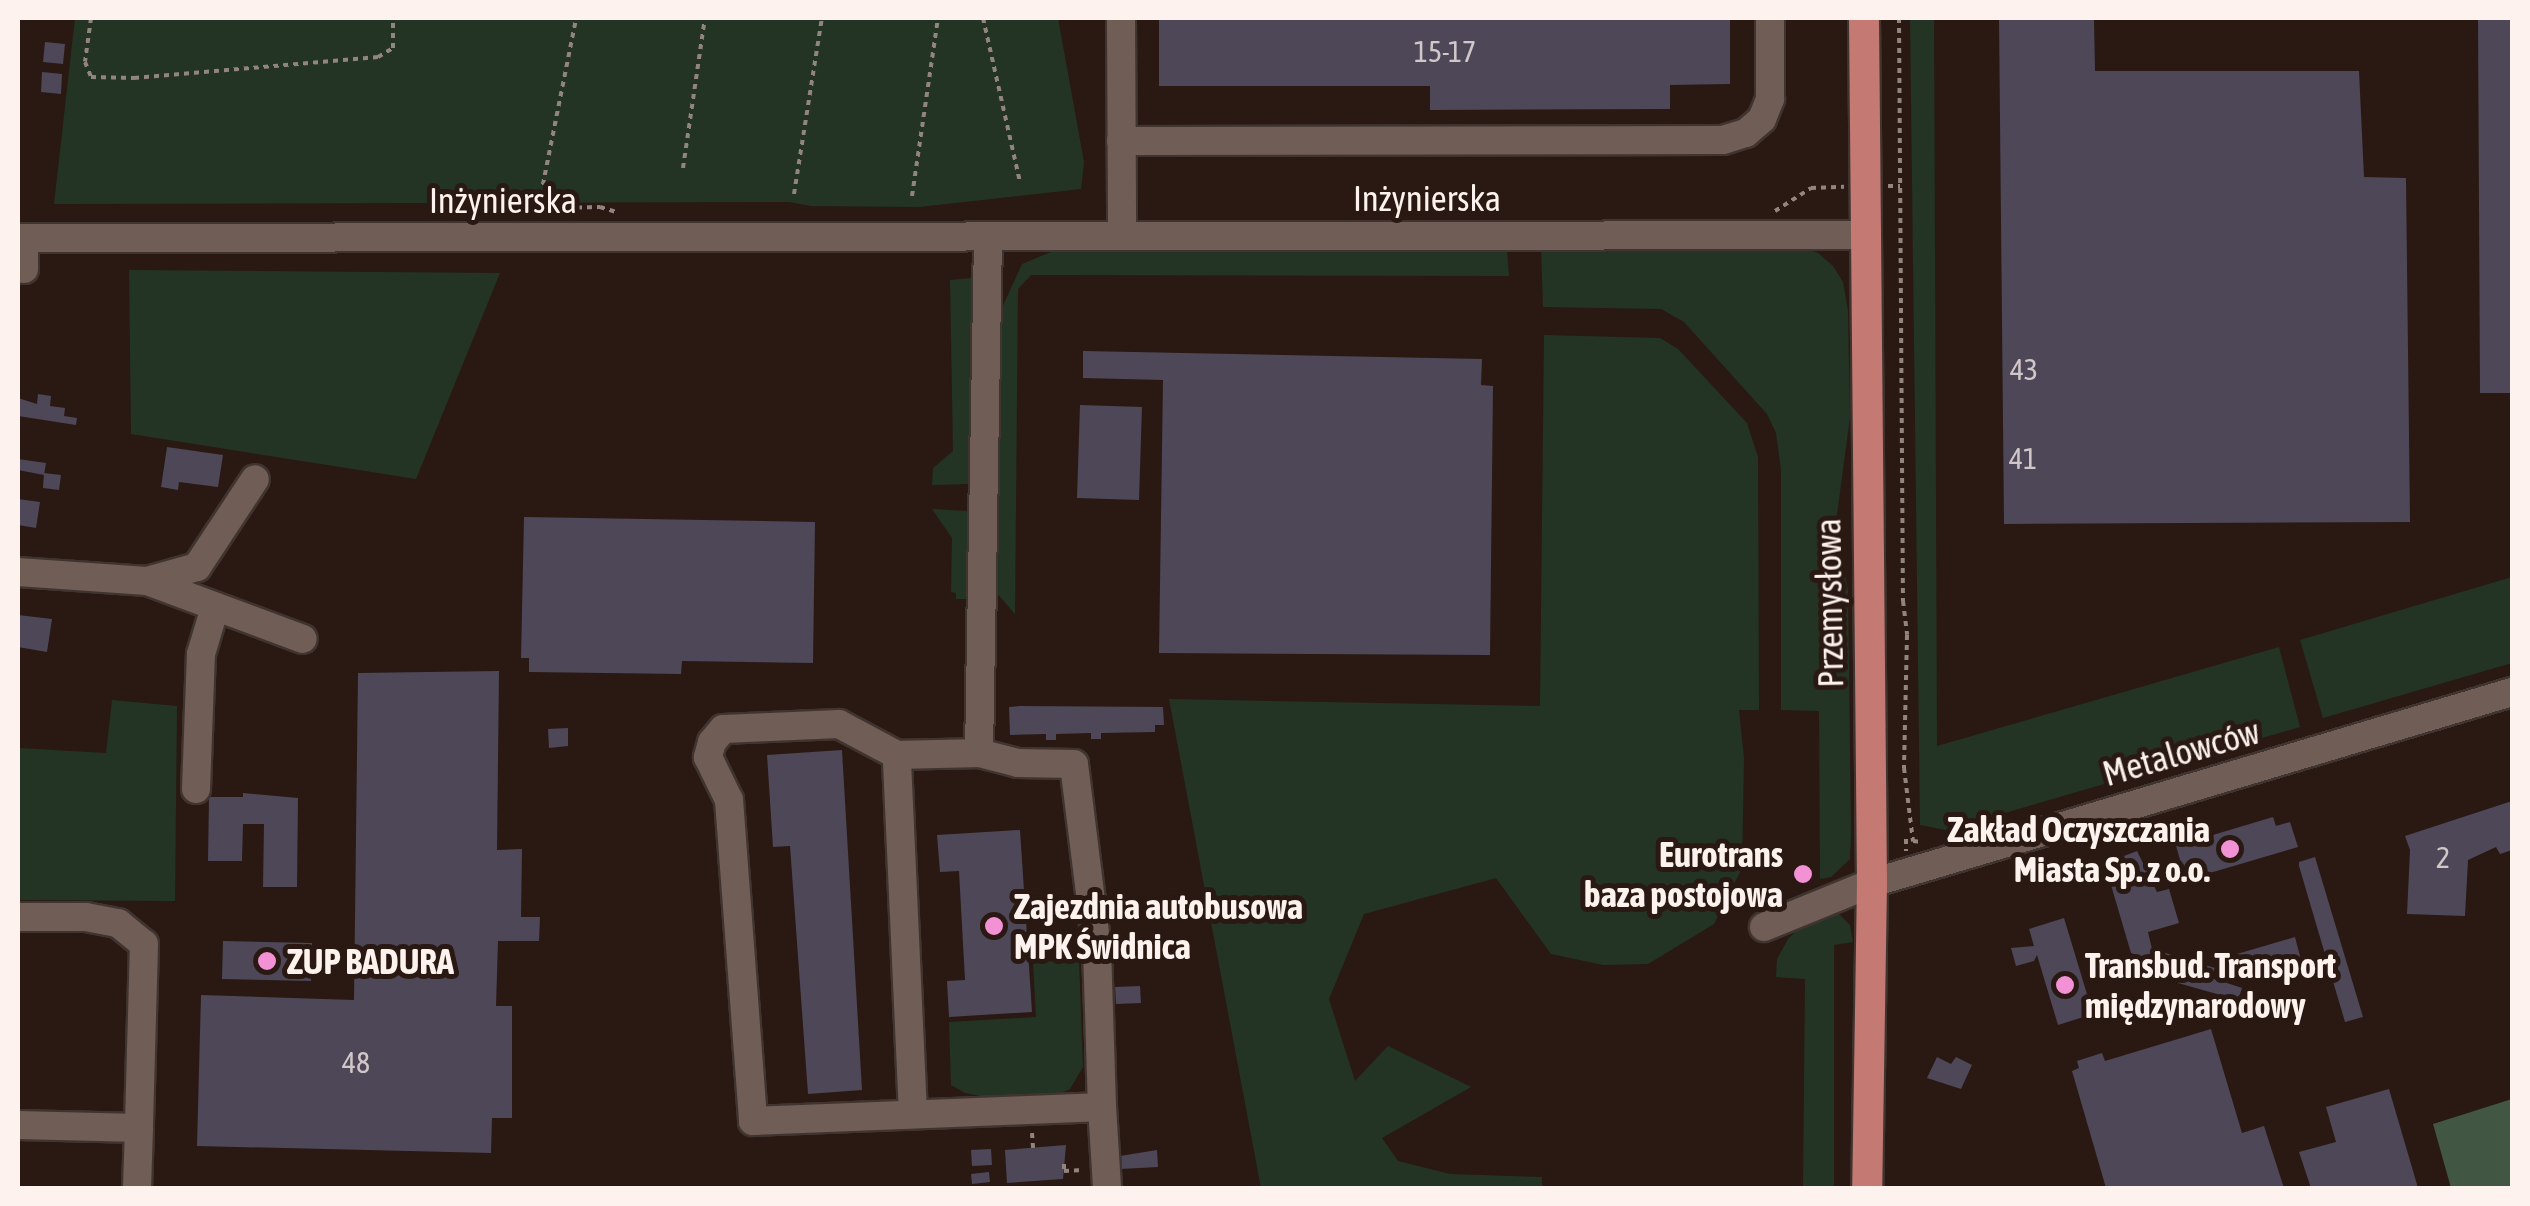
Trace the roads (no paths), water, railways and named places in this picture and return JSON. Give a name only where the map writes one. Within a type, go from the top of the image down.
[{"type":"main road","name":"Przemysłowa","points":[[1864,18],[1872,882],[1867,1188]]},
{"type":"street","points":[[1121,18],[1122,236]]},
{"type":"street","points":[[1121,141],[1722,140],[1746,133],[1762,118],[1770,99],[1770,18]]},
{"type":"street","name":"Inżynierska","points":[[20,238],[1866,235]]},
{"type":"street","points":[[20,238],[24,269]]},
{"type":"street","points":[[978,753],[988,238]]},
{"type":"street","points":[[146,581],[197,568],[255,479]]},
{"type":"street","points":[[18,572],[146,581],[303,639]]},
{"type":"street","points":[[196,789],[201,654],[214,607]]},
{"type":"street","name":"Metalowców","points":[[1764,928],[1872,882],[2512,692]]},
{"type":"street","points":[[1102,1107],[754,1122],[729,800],[708,758],[712,742],[723,729],[839,724],[897,755],[978,753],[1018,763],[1074,764],[1097,949],[1107,1186]]},
{"type":"street","points":[[897,755],[912,1114]]},
{"type":"street","points":[[18,917],[86,917],[118,924],[144,944],[138,1188]]},
{"type":"street","points":[[18,1124],[139,1128]]},
{"type":"place","name":"Zakład Oczyszczania Miasta Sp. z o.o.","points":[[2230,849]]},
{"type":"place","name":"Eurotrans baza postojowa","points":[[1803,874]]},
{"type":"place","name":"Zajezdnia autobusowa MPK Świdnica","points":[[994,926]]},
{"type":"place","name":"ZUP BADURA","points":[[267,961]]},
{"type":"place","name":"Transbud. Transport międzynarodowy","points":[[2065,985]]}]
